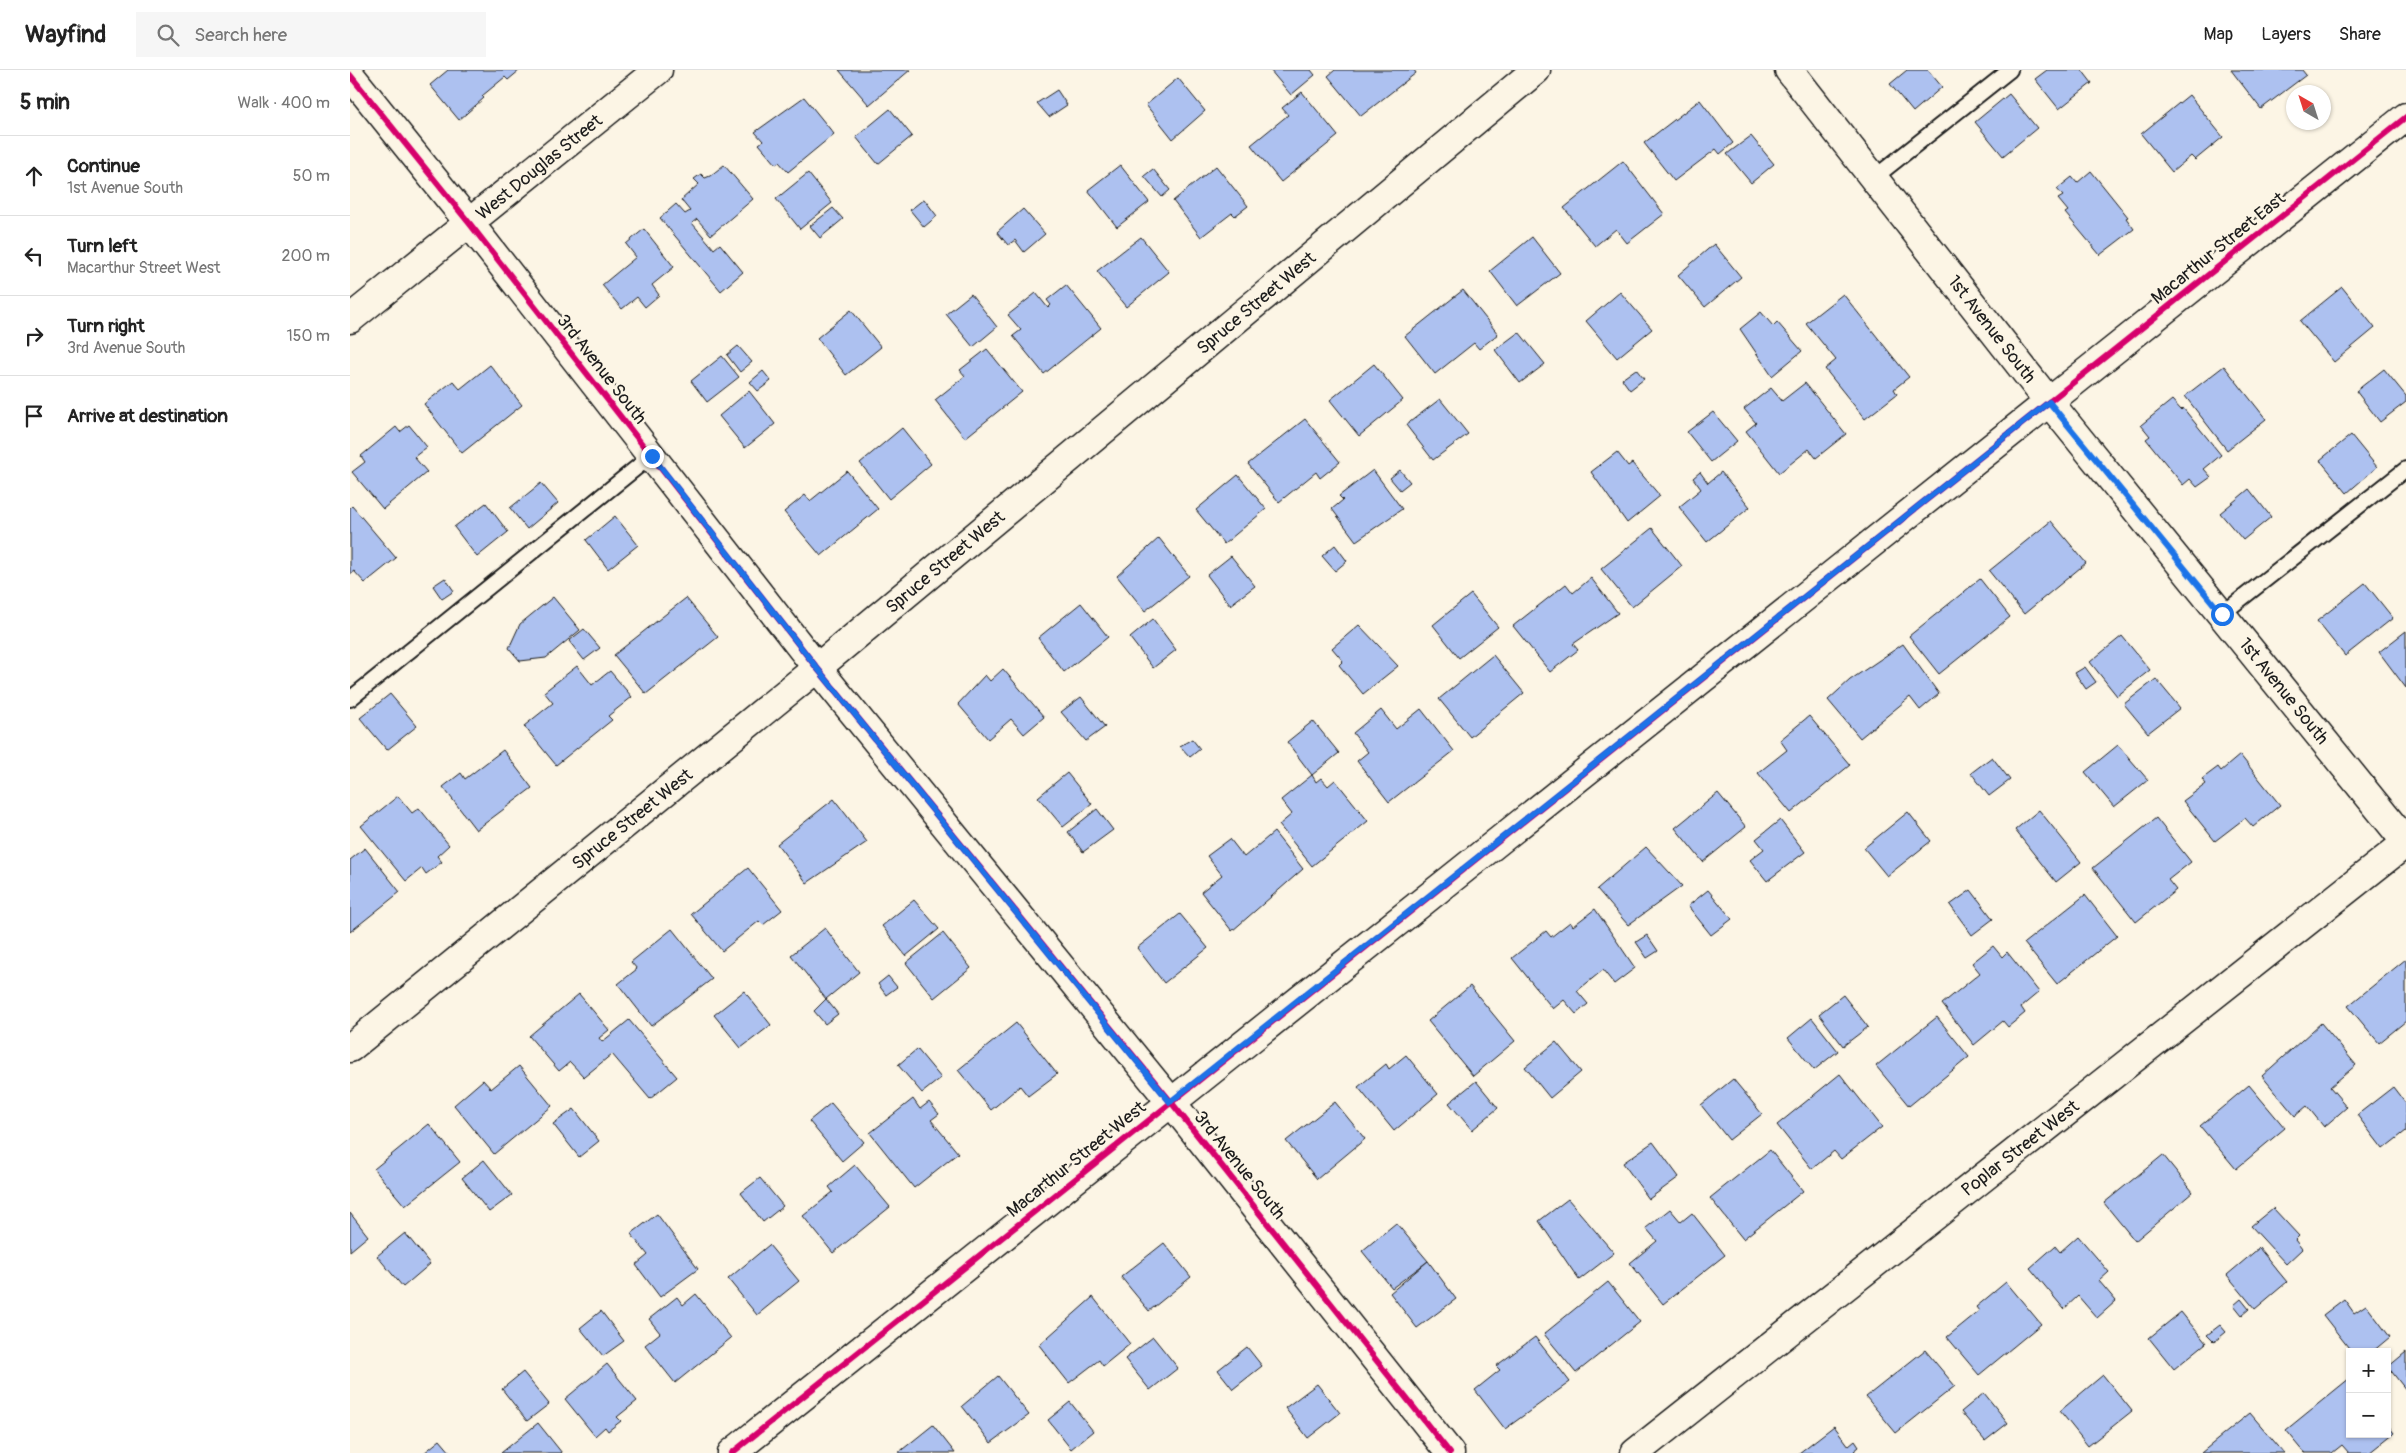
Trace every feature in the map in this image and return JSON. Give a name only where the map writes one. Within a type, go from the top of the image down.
[{"type":"street","name":"West Douglas Street","points":[[350,319],[470,224],[658,70]]},
{"type":"street","name":"Spruce Street West","points":[[350,1048],[817,668],[1536,70]]},
{"type":"street","name":"1st Avenue South","points":[[1790,70],[2049,402],[2406,842]]},
{"type":"street","name":"3rd Avenue South","points":[[350,75],[470,224],[817,668],[1170,1102],[1450,1453]]},
{"type":"street","name":"Macarthur Street East","points":[[2049,402],[2406,117]]},
{"type":"street","name":"Macarthur Street West","points":[[732,1453],[2049,402]]},
{"type":"street","name":"Poplar Street West","points":[[1635,1453],[2406,842]]},
{"type":"lane","points":[[1874,178],[2010,70]]},
{"type":"lane","points":[[350,699],[652,456]]},
{"type":"lane","points":[[2222,614],[2406,469]]},
{"type":"building","points":[[448,70],[520,70],[508,80],[505,77],[482,96],[484,98],[459,120],[430,85]]},
{"type":"building","points":[[839,70],[910,70],[869,105]]},
{"type":"building","points":[[1270,70],[1311,70],[1315,75],[1291,95]]},
{"type":"building","points":[[1335,70],[1414,70],[1416,73],[1361,116],[1328,76]]},
{"type":"building","points":[[1907,70],[1928,70],[1942,87],[1913,112],[1890,84]]},
{"type":"building","points":[[2047,70],[2082,70],[2092,83],[2059,109],[2035,79]]},
{"type":"building","points":[[2231,70],[2302,70],[2306,75],[2293,85],[2286,85],[2286,90],[2261,109]]},
{"type":"building","points":[[1178,78],[1205,111],[1173,139],[1146,105]]},
{"type":"building","points":[[1057,90],[1067,105],[1049,117],[1037,103]]},
{"type":"building","points":[[1302,92],[1338,136],[1281,182],[1251,145],[1288,115],[1282,108]]},
{"type":"building","points":[[2009,94],[2037,128],[2003,156],[1975,122]]},
{"type":"building","points":[[2189,95],[2223,137],[2195,160],[2191,156],[2172,172],[2141,134]]},
{"type":"building","points":[[804,97],[834,134],[788,172],[779,162],[776,164],[759,144],[763,141],[755,132]]},
{"type":"building","points":[[1700,100],[1733,143],[1720,154],[1716,149],[1674,181],[1644,143]]},
{"type":"building","points":[[890,109],[912,136],[878,164],[856,137]]},
{"type":"building","points":[[1751,136],[1774,164],[1751,183],[1727,154]]},
{"type":"building","points":[[1623,161],[1664,214],[1627,243],[1616,229],[1595,246],[1564,208]]},
{"type":"building","points":[[724,165],[753,199],[711,235],[697,219],[692,223],[714,249],[720,244],[743,272],[721,291],[660,218],[676,204],[685,214],[690,211],[681,200],[699,184],[694,179],[701,174],[705,178],[710,176]]},
{"type":"building","points":[[1120,165],[1149,202],[1117,227],[1088,190]]},
{"type":"building","points":[[1216,166],[1248,206],[1235,216],[1232,213],[1201,237],[1173,201]]},
{"type":"building","points":[[1153,169],[1170,190],[1162,197],[1144,176]]},
{"type":"building","points":[[2091,171],[2128,217],[2126,218],[2134,229],[2100,255],[2065,213],[2068,211],[2058,199],[2063,196],[2057,189],[2072,177],[2077,183]]},
{"type":"building","points":[[808,173],[832,203],[800,229],[776,199]]},
{"type":"building","points":[[924,199],[937,216],[924,227],[910,210]]},
{"type":"building","points":[[833,208],[843,219],[820,238],[810,226]]},
{"type":"building","points":[[1023,209],[1045,234],[1024,252],[1015,240],[1008,245],[997,232]]},
{"type":"building","points":[[644,229],[674,267],[652,285],[659,295],[645,307],[637,297],[622,309],[602,285],[636,257],[626,244]]},
{"type":"building","points":[[1141,237],[1169,272],[1126,307],[1097,271]]},
{"type":"building","points":[[1532,237],[1560,273],[1517,306],[1490,271]]},
{"type":"building","points":[[1714,244],[1741,277],[1705,307],[1678,275]]},
{"type":"building","points":[[1066,285],[1101,328],[1044,374],[1013,336],[1021,330],[1008,315],[1036,293],[1048,308],[1051,305],[1047,300]]},
{"type":"building","points":[[2342,287],[2375,328],[2334,362],[2300,321]]},
{"type":"building","points":[[1463,290],[1498,334],[1479,349],[1474,343],[1435,374],[1405,336]]},
{"type":"building","points":[[1620,292],[1652,329],[1617,358],[1586,321]]},
{"type":"building","points":[[971,294],[997,327],[973,347],[946,314]]},
{"type":"building","points":[[1843,294],[1909,377],[1894,389],[1897,394],[1865,419],[1825,369],[1836,360],[1806,323]]},
{"type":"building","points":[[851,310],[881,347],[846,375],[817,338]]},
{"type":"building","points":[[1761,312],[1773,326],[1777,322],[1802,351],[1772,376],[1740,329]]},
{"type":"building","points":[[1519,332],[1545,364],[1520,383],[1495,350]]},
{"type":"building","points":[[738,346],[752,362],[740,372],[727,355]]},
{"type":"building","points":[[987,349],[1022,392],[965,438],[935,400],[965,376],[960,370]]},
{"type":"building","points":[[722,356],[739,377],[707,402],[691,381]]},
{"type":"building","points":[[1374,364],[1403,400],[1359,436],[1330,400]]},
{"type":"building","points":[[490,365],[522,405],[462,453],[424,404],[453,381],[460,389]]},
{"type":"building","points":[[2224,366],[2266,419],[2227,450],[2185,396]]},
{"type":"building","points":[[1636,369],[1644,379],[1630,390],[1622,379]]},
{"type":"building","points":[[2384,369],[2406,396],[2406,402],[2380,422],[2356,391]]},
{"type":"building","points":[[763,371],[771,381],[758,391],[750,382]]},
{"type":"building","points":[[1805,383],[1846,434],[1816,458],[1809,449],[1779,473],[1746,431],[1756,423],[1744,409],[1771,388],[1782,401]]},
{"type":"building","points":[[749,391],[775,424],[745,448],[719,416]]},
{"type":"building","points":[[1440,399],[1468,434],[1433,460],[1406,425]]},
{"type":"building","points":[[2172,400],[2181,410],[2183,408],[2221,455],[2204,469],[2211,477],[2197,487],[2190,479],[2183,485],[2146,439],[2150,436],[2141,425]]},
{"type":"building","points":[[1713,412],[1737,441],[1711,462],[1687,432]]},
{"type":"building","points":[[1305,419],[1340,462],[1320,478],[1316,472],[1279,502],[1248,464]]},
{"type":"building","points":[[409,425],[427,447],[414,457],[427,472],[383,509],[352,472],[365,462],[361,456],[396,427],[400,432]]},
{"type":"building","points":[[902,428],[931,464],[889,499],[860,463]]},
{"type":"building","points":[[2351,435],[2377,467],[2347,493],[2320,460]]},
{"type":"building","points":[[1617,452],[1628,466],[1632,463],[1660,496],[1627,523],[1591,472]]},
{"type":"building","points":[[1373,470],[1402,509],[1356,541],[1332,509],[1343,500],[1339,496]]},
{"type":"building","points":[[1400,470],[1410,482],[1400,490],[1390,478]]},
{"type":"building","points":[[847,471],[878,509],[821,556],[784,512],[805,495],[810,501]]},
{"type":"building","points":[[1700,472],[1708,483],[1721,472],[1750,507],[1707,542],[1679,507],[1701,489],[1693,478]]},
{"type":"building","points":[[1238,475],[1266,509],[1224,544],[1196,510]]},
{"type":"building","points":[[541,483],[558,503],[527,529],[510,508]]},
{"type":"building","points":[[2249,489],[2271,517],[2243,540],[2220,513]]},
{"type":"building","points":[[486,503],[508,532],[477,557],[454,527]]},
{"type":"building","points":[[352,506],[396,558],[365,583],[354,571],[350,574],[350,508]]},
{"type":"building","points":[[615,516],[638,545],[608,569],[586,540]]},
{"type":"building","points":[[2051,521],[2086,563],[2024,614],[1989,571]]},
{"type":"building","points":[[1652,528],[1682,566],[1632,607],[1601,569]]},
{"type":"building","points":[[1159,538],[1189,576],[1145,611],[1117,576]]},
{"type":"building","points":[[1335,545],[1347,561],[1335,571],[1322,556]]},
{"type":"building","points":[[1231,556],[1255,586],[1230,605],[1207,575]]},
{"type":"building","points":[[445,578],[454,591],[442,599],[433,586]]},
{"type":"building","points":[[1591,578],[1618,613],[1573,644],[1578,650],[1550,672],[1513,626],[1566,584],[1573,593]]},
{"type":"building","points":[[1980,579],[2010,617],[1939,674],[1909,636]]},
{"type":"building","points":[[2365,583],[2393,618],[2345,656],[2317,621]]},
{"type":"building","points":[[1471,594],[1498,627],[1459,658],[1433,625]]},
{"type":"building","points":[[553,597],[580,630],[546,658],[520,661],[509,648],[520,624]]},
{"type":"building","points":[[686,598],[718,637],[646,694],[614,655]]},
{"type":"building","points":[[1081,603],[1108,637],[1064,672],[1038,638]]},
{"type":"building","points":[[1153,619],[1176,650],[1153,668],[1130,638]]},
{"type":"building","points":[[1359,625],[1398,666],[1363,694],[1339,665],[1343,661],[1332,648]]},
{"type":"building","points":[[584,629],[600,648],[584,660],[569,641]]},
{"type":"building","points":[[2406,631],[2406,688],[2379,652]]},
{"type":"building","points":[[2122,636],[2150,670],[2117,696],[2090,662]]},
{"type":"building","points":[[1903,644],[1939,694],[1920,710],[1910,697],[1860,738],[1828,700],[1850,680]]},
{"type":"building","points":[[1493,655],[1524,693],[1470,737],[1439,699]]},
{"type":"building","points":[[577,666],[592,685],[610,671],[632,697],[608,716],[612,720],[556,765],[524,726],[553,703],[544,692]]},
{"type":"building","points":[[2085,667],[2096,682],[2086,689],[2075,673]]},
{"type":"building","points":[[1003,669],[1044,717],[1024,734],[1011,719],[988,739],[958,704],[985,675],[990,681]]},
{"type":"building","points":[[2156,679],[2180,708],[2148,733],[2124,704]]},
{"type":"building","points":[[390,694],[417,726],[387,750],[360,718]]},
{"type":"building","points":[[1081,697],[1105,727],[1086,741],[1061,712]]},
{"type":"building","points":[[1421,709],[1454,751],[1389,802],[1357,761],[1368,752],[1353,733],[1381,710],[1396,729]]},
{"type":"building","points":[[1809,716],[1850,765],[1791,813],[1758,773],[1787,750],[1780,740]]},
{"type":"building","points":[[1313,721],[1339,753],[1312,775],[1287,742]]},
{"type":"building","points":[[1192,739],[1200,749],[1190,757],[1180,746]]},
{"type":"building","points":[[2118,745],[2148,780],[2114,807],[2085,772]]},
{"type":"building","points":[[503,750],[532,788],[476,830],[443,787],[461,773],[465,779]]},
{"type":"building","points":[[2240,755],[2280,805],[2253,827],[2245,818],[2215,841],[2183,801],[2206,784],[2202,779],[2218,767],[2221,771]]},
{"type":"building","points":[[1992,757],[2010,780],[1989,796],[1971,773]]},
{"type":"building","points":[[1067,773],[1092,804],[1063,827],[1038,797]]},
{"type":"building","points":[[1312,775],[1316,782],[1321,778],[1328,786],[1335,780],[1368,821],[1312,866],[1279,825],[1292,814],[1281,800]]},
{"type":"building","points":[[1718,793],[1746,827],[1703,862],[1675,828]]},
{"type":"building","points":[[398,796],[412,813],[419,808],[449,845],[437,856],[442,862],[426,874],[422,868],[406,881],[361,826]]},
{"type":"building","points":[[834,799],[867,842],[807,883],[777,844]]},
{"type":"building","points":[[1097,809],[1113,830],[1083,852],[1068,832]]},
{"type":"building","points":[[2039,810],[2081,862],[2056,882],[2015,830]]},
{"type":"building","points":[[1908,812],[1931,841],[1887,876],[1864,848]]},
{"type":"building","points":[[2156,818],[2191,862],[2168,880],[2176,890],[2136,922],[2093,868]]},
{"type":"building","points":[[1780,820],[1805,852],[1767,881],[1750,860],[1764,849],[1756,839]]},
{"type":"building","points":[[1274,832],[1303,869],[1232,931],[1201,892],[1222,875],[1207,856],[1230,839],[1244,857]]},
{"type":"building","points":[[1646,847],[1682,886],[1628,925],[1597,889]]},
{"type":"building","points":[[365,848],[400,892],[350,932],[350,860]]},
{"type":"building","points":[[748,868],[782,910],[763,925],[759,921],[722,951],[691,914]]},
{"type":"building","points":[[1708,890],[1732,919],[1711,935],[1688,906]]},
{"type":"building","points":[[1971,890],[1993,919],[1972,935],[1950,905]]},
{"type":"building","points":[[2085,895],[2117,936],[2057,984],[2024,943]]},
{"type":"building","points":[[914,900],[939,929],[906,956],[882,926]]},
{"type":"building","points":[[1595,909],[1635,968],[1614,984],[1603,970],[1577,991],[1588,1004],[1576,1014],[1564,1000],[1553,1009],[1512,958],[1546,931],[1551,937],[1570,922],[1573,926]]},
{"type":"building","points":[[1180,914],[1208,948],[1164,983],[1137,948]]},
{"type":"building","points":[[825,928],[859,972],[826,999],[791,955]]},
{"type":"building","points":[[672,929],[712,979],[651,1026],[618,984],[637,969],[631,962]]},
{"type":"building","points":[[943,933],[971,968],[934,998],[906,963]]},
{"type":"building","points":[[1647,935],[1658,951],[1647,958],[1636,942]]},
{"type":"building","points":[[1993,946],[2002,957],[2007,952],[2039,992],[2021,1007],[2025,1013],[2008,1027],[2003,1021],[1974,1045],[1942,1004],[1980,973],[1972,963]]},
{"type":"building","points":[[2406,959],[2406,1021],[2379,1043],[2348,1006]]},
{"type":"building","points":[[888,976],[897,987],[886,995],[878,984]]},
{"type":"building","points":[[1470,986],[1515,1041],[1473,1076],[1428,1021]]},
{"type":"building","points":[[744,991],[771,1025],[741,1048],[714,1015]]},
{"type":"building","points":[[579,994],[609,1030],[599,1038],[602,1042],[629,1020],[677,1077],[650,1099],[612,1054],[584,1077],[570,1062],[559,1071],[529,1036]]},
{"type":"building","points":[[1843,995],[1868,1027],[1843,1046],[1819,1014]]},
{"type":"building","points":[[826,999],[838,1014],[825,1024],[814,1011]]},
{"type":"building","points":[[1937,1017],[1969,1057],[1909,1106],[1876,1066]]},
{"type":"building","points":[[1812,1018],[1838,1051],[1814,1070],[1788,1038]]},
{"type":"building","points":[[1016,1023],[1057,1074],[1028,1096],[1020,1086],[991,1110],[958,1070]]},
{"type":"building","points":[[2321,1023],[2356,1065],[2330,1087],[2347,1107],[2324,1127],[2307,1106],[2295,1116],[2262,1076]]},
{"type":"building","points":[[1556,1042],[1581,1072],[1550,1098],[1525,1067]]},
{"type":"building","points":[[917,1049],[941,1078],[922,1093],[898,1065]]},
{"type":"building","points":[[1406,1055],[1438,1094],[1394,1131],[1358,1087],[1386,1064],[1389,1069]]},
{"type":"building","points":[[519,1066],[552,1106],[494,1154],[454,1105],[483,1080],[491,1089]]},
{"type":"building","points":[[1840,1074],[1882,1127],[1841,1159],[1834,1151],[1812,1169],[1777,1125]]},
{"type":"building","points":[[1733,1079],[1762,1114],[1729,1140],[1701,1105]]},
{"type":"building","points":[[1476,1081],[1498,1108],[1472,1130],[1449,1103]]},
{"type":"building","points":[[2249,1085],[2285,1128],[2236,1169],[2200,1126]]},
{"type":"building","points":[[2393,1087],[2406,1104],[2406,1131],[2383,1149],[2357,1115]]},
{"type":"building","points":[[913,1099],[920,1109],[929,1102],[939,1114],[931,1120],[958,1153],[914,1188],[870,1133]]},
{"type":"building","points":[[1335,1102],[1365,1139],[1317,1179],[1286,1141]]},
{"type":"building","points":[[831,1103],[864,1142],[842,1161],[809,1121]]},
{"type":"building","points":[[574,1109],[599,1141],[579,1157],[553,1124]]},
{"type":"building","points":[[429,1124],[460,1162],[405,1206],[374,1169]]},
{"type":"building","points":[[1653,1142],[1679,1177],[1649,1199],[1623,1163]]},
{"type":"building","points":[[1770,1150],[1803,1191],[1743,1239],[1710,1198]]},
{"type":"building","points":[[2163,1155],[2193,1192],[2135,1241],[2104,1203]]},
{"type":"building","points":[[484,1160],[512,1195],[489,1212],[462,1178]]},
{"type":"building","points":[[855,1165],[890,1207],[833,1253],[803,1216],[833,1192],[829,1187]]},
{"type":"building","points":[[760,1178],[783,1206],[763,1222],[741,1193]]},
{"type":"building","points":[[1568,1199],[1614,1253],[1579,1280],[1539,1221]]},
{"type":"building","points":[[2273,1208],[2299,1236],[2295,1240],[2302,1249],[2286,1264],[2251,1226]]},
{"type":"building","points":[[1670,1209],[1681,1222],[1692,1213],[1725,1255],[1663,1304],[1630,1263],[1657,1241],[1646,1228]]},
{"type":"building","points":[[350,1213],[368,1236],[350,1251]]},
{"type":"building","points":[[657,1214],[698,1269],[660,1297],[636,1265],[648,1255],[631,1234]]},
{"type":"building","points":[[1396,1223],[1428,1261],[1392,1288],[1362,1251]]},
{"type":"building","points":[[405,1233],[430,1264],[403,1287],[377,1256]]},
{"type":"building","points":[[2078,1236],[2109,1272],[2099,1281],[2116,1301],[2097,1318],[2078,1296],[2064,1309],[2030,1268],[2055,1246],[2060,1252]]},
{"type":"building","points":[[1164,1243],[1191,1277],[1149,1311],[1121,1277]]},
{"type":"building","points":[[769,1245],[799,1281],[757,1315],[728,1279]]},
{"type":"building","points":[[2259,1248],[2287,1282],[2255,1309],[2227,1275]]},
{"type":"building","points":[[1428,1261],[1456,1299],[1417,1328],[1390,1293]]},
{"type":"building","points":[[1608,1282],[1640,1322],[1576,1373],[1544,1334]]},
{"type":"building","points":[[2006,1282],[2041,1324],[1979,1375],[1947,1337],[1979,1311],[1976,1307]]},
{"type":"building","points":[[696,1294],[731,1338],[675,1383],[645,1345],[660,1333],[649,1319],[677,1297],[683,1305]]},
{"type":"building","points":[[1093,1297],[1130,1344],[1103,1366],[1099,1360],[1069,1383],[1039,1345]]},
{"type":"building","points":[[2241,1299],[2249,1309],[2242,1315],[2234,1305]]},
{"type":"building","points":[[2344,1299],[2354,1313],[2366,1305],[2390,1337],[2377,1348],[2349,1348],[2323,1315]]},
{"type":"building","points":[[601,1311],[624,1341],[603,1356],[580,1328]]},
{"type":"building","points":[[2181,1312],[2206,1343],[2174,1369],[2149,1338]]},
{"type":"building","points":[[2220,1325],[2226,1332],[2214,1342],[2207,1335]]},
{"type":"building","points":[[1153,1337],[1178,1368],[1150,1390],[1125,1359]]},
{"type":"building","points":[[1535,1337],[1570,1382],[1505,1429],[1475,1390],[1500,1370],[1496,1366]]},
{"type":"building","points":[[1247,1347],[1262,1366],[1233,1389],[1218,1370]]},
{"type":"building","points":[[1925,1350],[1955,1386],[1896,1433],[1866,1397]]},
{"type":"building","points":[[2406,1352],[2406,1390],[2391,1371],[2391,1364]]},
{"type":"building","points":[[607,1364],[637,1401],[617,1417],[621,1421],[608,1431],[605,1427],[595,1436],[565,1399]]},
{"type":"building","points":[[523,1372],[549,1404],[527,1421],[502,1389]]},
{"type":"building","points":[[2103,1375],[2132,1411],[2088,1446],[2060,1411]]},
{"type":"building","points":[[998,1376],[1029,1415],[991,1443],[962,1406]]},
{"type":"building","points":[[2346,1381],[2346,1438],[2388,1438],[2369,1453],[2349,1453],[2342,1445],[2332,1453],[2305,1453],[2286,1430]]},
{"type":"building","points":[[1317,1384],[1340,1413],[1308,1438],[1285,1408]]},
{"type":"building","points":[[1984,1393],[2008,1423],[1985,1441],[1961,1412]]},
{"type":"building","points":[[1070,1402],[1093,1431],[1071,1449],[1048,1420]]},
{"type":"building","points":[[2250,1413],[2284,1453],[2201,1453]]},
{"type":"building","points":[[538,1423],[562,1453],[501,1453]]},
{"type":"building","points":[[933,1425],[955,1453],[898,1453]]},
{"type":"building","points":[[1834,1426],[1849,1446],[1855,1441],[1859,1447],[1854,1451],[1856,1453],[1799,1453]]},
{"type":"building","points":[[440,1440],[451,1453],[424,1453]]},
{"type":"cycle path","points":[[350,75],[470,224],[817,668],[1171,1102],[1450,1453]]},
{"type":"cycle path","points":[[732,1453],[2406,117]]},
{"type":"route","points":[[652,456],[817,668],[1170,1102],[2049,402],[2222,614]]}]
